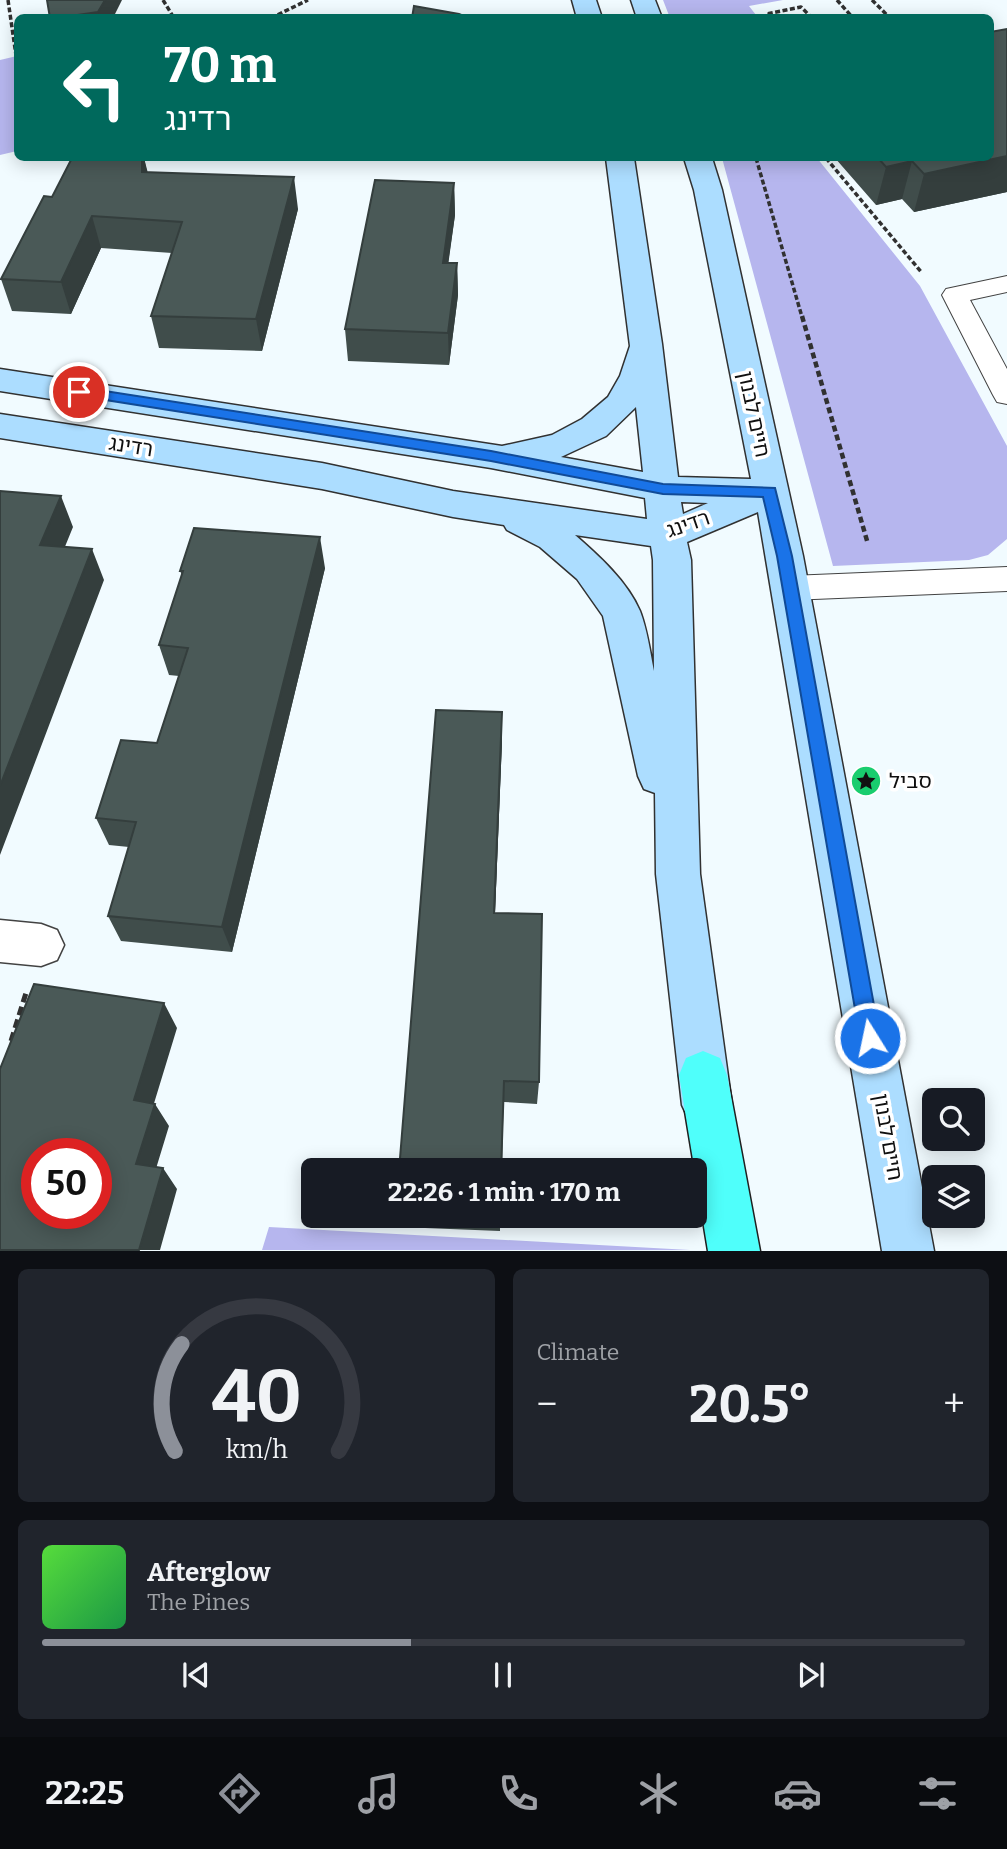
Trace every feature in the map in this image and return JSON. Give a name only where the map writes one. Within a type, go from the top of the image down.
[{"type":"highway","points":[[703,1075],[734,1251]]},
{"type":"main road","points":[[620,161],[672,560],[678,874]]},
{"type":"main road","name":"חיים לבנון","points":[[699,161],[708,190],[790,588],[908,1251]]},
{"type":"main road","points":[[491,456],[542,452],[593,430],[607,419],[630,390],[646,344]]},
{"type":"main road","name":"רדינג","points":[[0,380],[491,456],[663,489],[770,492]]},
{"type":"main road","name":"רדינג","points":[[0,426],[322,476],[453,504],[667,535],[770,492]]},
{"type":"main road","points":[[322,476],[345,468],[357,453],[355,444],[340,434]]},
{"type":"main road","points":[[453,504],[518,520],[553,537],[590,569],[621,611],[655,753],[678,874],[724,1251]]},
{"type":"lane","points":[[1007,284],[955,295],[1007,396]]},
{"type":"lane","points":[[790,588],[1007,579]]},
{"type":"path","points":[[8,0],[14,41]]},
{"type":"path","points":[[279,14],[309,0]]},
{"type":"path","points":[[837,0],[849,14]]},
{"type":"path","points":[[872,0],[886,14]]},
{"type":"path","points":[[767,14],[801,7],[807,14]]},
{"type":"path","points":[[758,161],[880,585]]},
{"type":"path","points":[[829,161],[928,280],[955,295]]},
{"type":"path","points":[[8,1052],[20,943]]},
{"type":"shaded area","points":[[663,0],[783,0],[749,6],[755,14],[668,14]]},
{"type":"shaded area","points":[[14,57],[14,152],[0,155],[0,60]]},
{"type":"shaded area","points":[[723,161],[819,161],[920,286],[1007,446],[1007,539],[988,555],[969,560],[833,566]]},
{"type":"shaded area","points":[[269,1227],[690,1250],[262,1250]]},
{"type":"building","points":[[47,0],[105,0],[98,12],[49,14]]},
{"type":"building","points":[[414,6],[459,14],[413,14]]},
{"type":"building","points":[[1007,29],[1007,156],[994,159],[994,31]]},
{"type":"building","points":[[70,161],[142,161],[142,172],[294,177],[256,319],[151,316],[182,222],[92,216],[61,282],[1,279],[44,196],[52,197]]},
{"type":"building","points":[[881,161],[912,161],[886,167]]},
{"type":"building","points":[[912,161],[984,161],[924,174]]},
{"type":"building","points":[[375,180],[454,183],[443,263],[457,263],[448,333],[345,329]]},
{"type":"building","points":[[0,491],[61,496],[40,545],[92,549],[0,786]]},
{"type":"building","points":[[194,528],[320,537],[222,927],[108,916],[136,822],[96,818],[121,740],[157,743],[188,648],[159,645]]},
{"type":"building","points":[[436,710],[502,712],[494,913],[542,914],[539,1082],[504,1081],[501,1158],[400,1158]]},
{"type":"building","points":[[34,984],[164,1003],[134,1100],[155,1104],[136,1164],[163,1168],[139,1250],[0,1250],[0,1069]]},
{"type":"place","name":"סביל","points":[[866,781]]},
{"type":"route","points":[[79,392],[491,456],[663,489],[770,492],[785,556],[870,1038]]}]
